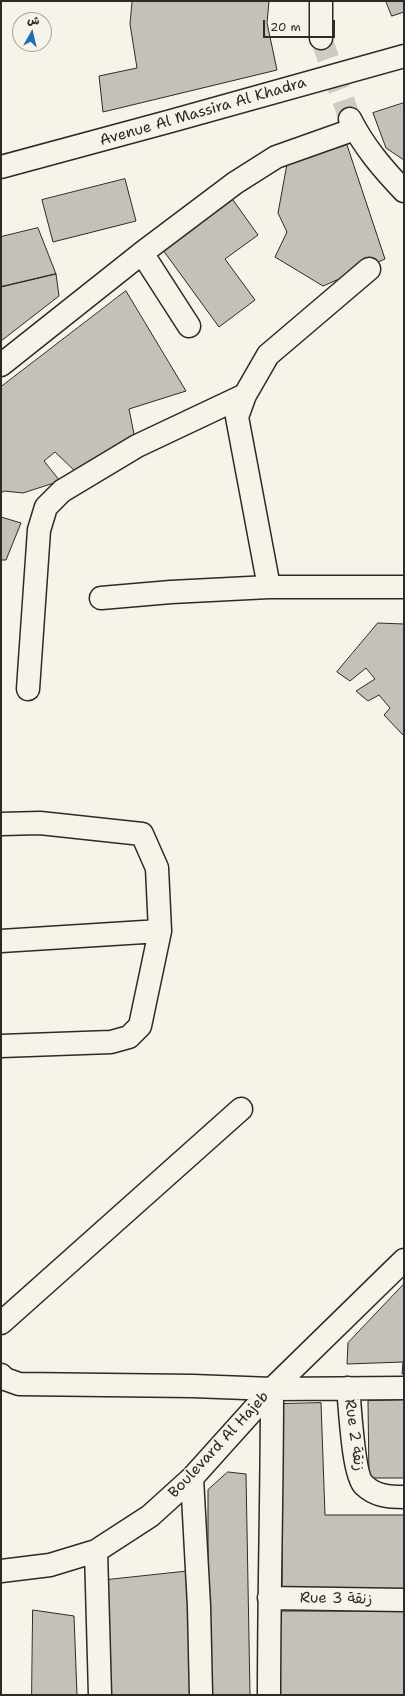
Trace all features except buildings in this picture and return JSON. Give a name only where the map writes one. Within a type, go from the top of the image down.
[{"type":"street","points":[[321,1],[321,38]]},
{"type":"street","name":"Avenue Al Massira Al Khadra","points":[[1,167],[404,56]]},
{"type":"street","points":[[1,365],[142,253],[235,183],[276,157],[353,124],[384,170],[404,191]]},
{"type":"street","points":[[142,253],[189,326]]},
{"type":"street","points":[[269,587],[237,417],[245,395],[268,355],[369,269]]},
{"type":"street","points":[[28,689],[38,530],[46,507],[62,491],[137,446],[245,395]]},
{"type":"street","points":[[101,598],[171,592],[269,587],[404,587]]},
{"type":"street","points":[[1,824],[40,823],[142,834],[157,868],[160,931],[140,1026],[129,1037],[110,1042],[1,1046]]},
{"type":"street","points":[[1,941],[160,931]]},
{"type":"street","points":[[1,1323],[241,1109]]},
{"type":"street","name":"Boulevard Al Hajeb","points":[[1,1571],[50,1565],[96,1551],[150,1516],[192,1478],[272,1389],[404,1260]]},
{"type":"street","points":[[1,1375],[5,1379],[19,1384],[185,1386],[272,1389],[404,1388]]},
{"type":"street","name":"Rue 2 زنقة","points":[[348,1388],[356,1465],[362,1484],[376,1494],[404,1497]]},
{"type":"street","points":[[269,1695],[272,1389]]},
{"type":"street","points":[[192,1478],[199,1606],[201,1695]]},
{"type":"street","points":[[96,1551],[100,1695]]},
{"type":"street","name":"Rue 3 زنقة","points":[[269,1598],[404,1600]]},
{"type":"tunnel","points":[[321,38],[350,119]]}]
